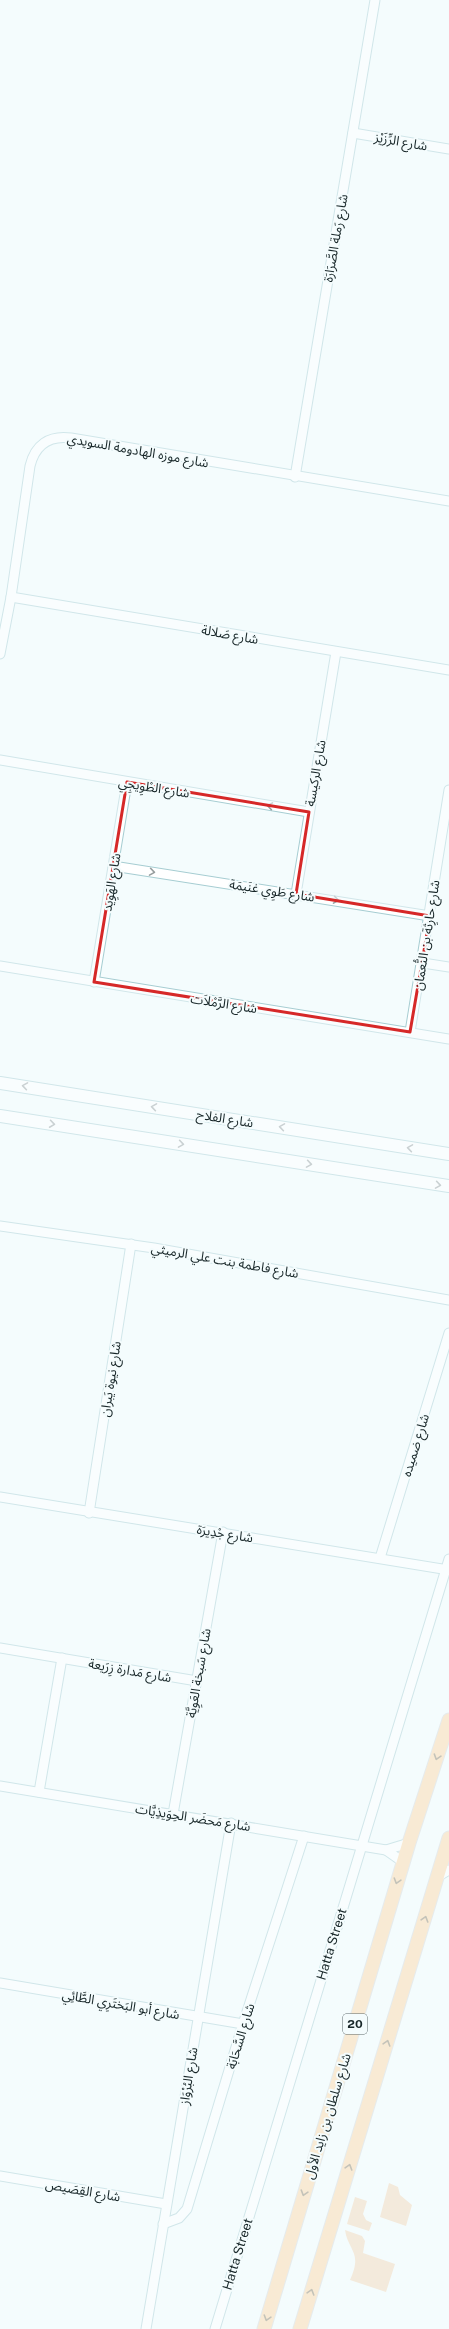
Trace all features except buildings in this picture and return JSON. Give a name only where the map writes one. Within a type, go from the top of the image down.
[{"type":"main road","name":"شارع الفلاح","points":[[0,1083],[449,1154]]},
{"type":"main road","points":[[0,1116],[449,1186]]},
{"type":"main road","name":"شارع سلطان بن زايد الأول","points":[[264,2329],[403,1862],[449,1720]]},
{"type":"main road","points":[[300,2329],[449,1838]]},
{"type":"street","name":"شارع رَملة الصَّرَارَة","points":[[295,477],[375,0]]},
{"type":"street","name":"شارع الرِّزَيْز","points":[[353,133],[449,149]]},
{"type":"street","name":"شارع موزه الهادومة السويدي","points":[[0,654],[11,597],[32,457],[43,442],[52,438],[70,438],[295,477],[449,501]]},
{"type":"street","name":"شارع صَلالة","points":[[11,597],[449,670]]},
{"type":"street","name":"شارع الركيسة","points":[[296,894],[308,812],[336,652]]},
{"type":"street","name":"شارع الطْوِيجِي","points":[[0,760],[308,812]]},
{"type":"street","name":"شارع الهَوِيد","points":[[94,982],[127,782]]},
{"type":"street","name":"شارع حارِثة بن النُّعمان","points":[[410,1032],[423,963],[449,790]]},
{"type":"street","name":"شارع طَوِي غنَيمَة","points":[[113,866],[430,916]]},
{"type":"street","points":[[423,963],[449,967]]},
{"type":"street","name":"شارع الرَّمْلاَت","points":[[0,966],[410,1032],[449,1040]]},
{"type":"street","name":"شارع فاطمة بنت علي الرميثي","points":[[0,1226],[131,1244],[449,1300]]},
{"type":"street","name":"شارع نيوة يَبران","points":[[89,1513],[131,1244]]},
{"type":"street","name":"شارع ضميده","points":[[380,1558],[449,1333]]},
{"type":"street","name":"شارع جْدِيرَة","points":[[0,1497],[89,1513],[223,1532],[447,1570]]},
{"type":"street","name":"شارع سَبخة العَوِيَّة","points":[[173,1814],[198,1681],[223,1532]]},
{"type":"street","name":"Hatta Street","points":[[215,2329],[361,1845],[447,1570],[449,1559]]},
{"type":"street","name":"شارع مَدارة زِرَيعة","points":[[0,1648],[198,1681]]},
{"type":"street","points":[[39,1792],[62,1658]]},
{"type":"street","name":"شارع مَحضَر الحِوَيذِيَّات","points":[[0,1786],[361,1845],[386,1850],[403,1862]]},
{"type":"street","name":"شارع البُرْوَاز","points":[[146,2329],[231,1823]]},
{"type":"street","name":"شارع السَّحَابَة","points":[[163,2224],[179,2218],[187,2209],[243,2024],[304,1836]]},
{"type":"street","name":"شارع مَحضَر الحِوَيذِيَّات","points":[[386,1850],[409,1843]]},
{"type":"street","points":[[437,1877],[449,1870]]},
{"type":"street","name":"شارع أبو البَختَرِي الطَّائِي","points":[[0,1983],[243,2024]]},
{"type":"street","name":"شارع القِصَيص","points":[[0,2176],[166,2204]]},
{"type":"highlighted area","points":[[127,782],[309,812],[296,894],[430,916],[410,1032],[94,982]]},
{"type":"shaded area","points":[[389,2183],[398,2187],[400,2195],[412,2205],[406,2226],[380,2217]]},
{"type":"shaded area","points":[[355,2197],[367,2201],[363,2214],[366,2220],[372,2223],[369,2231],[347,2224]]},
{"type":"shaded area","points":[[345,2230],[362,2236],[365,2241],[363,2253],[395,2264],[386,2292],[350,2280],[354,2271],[355,2257]]}]
